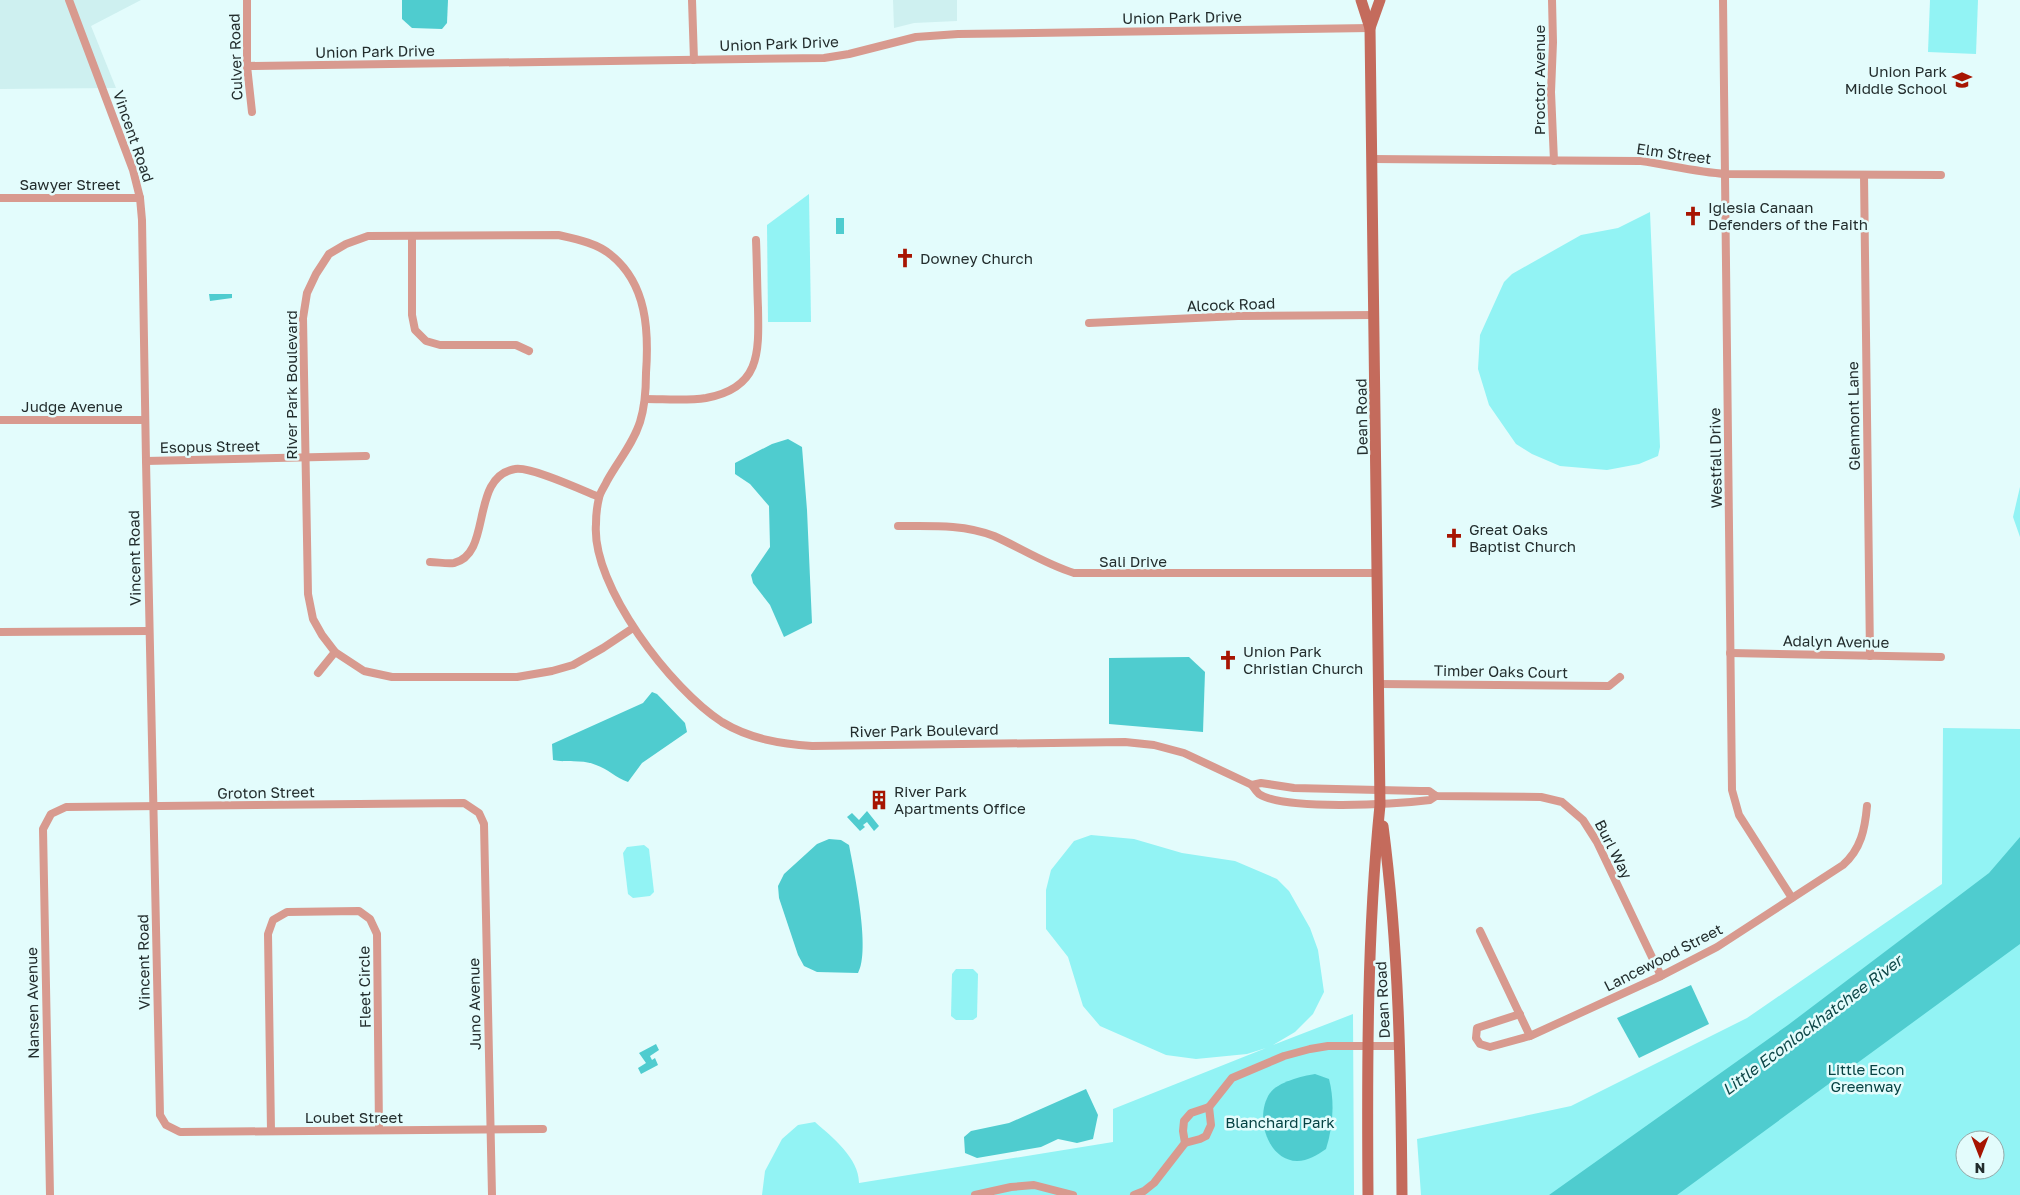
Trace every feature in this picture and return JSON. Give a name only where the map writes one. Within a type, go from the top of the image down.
[{"type":"main road","name":"Dean Road","points":[[1361,0],[1370,28],[1380,789],[1373,879],[1368,1046],[1368,1195]]},
{"type":"main road","name":"Dean Road","points":[[1370,28],[1380,0]]},
{"type":"main road","name":"Dean Road","points":[[1380,805],[1390,878],[1399,1046],[1402,1195]]},
{"type":"street","name":"Vincent Road","points":[[70,0],[133,170],[140,198],[142,220],[160,1115],[166,1125]]},
{"type":"street","name":"Culver Road","points":[[247,0],[248,66],[252,112]]},
{"type":"street","points":[[692,0],[694,60]]},
{"type":"street","name":"Proctor Avenue","points":[[1552,0],[1551,92],[1554,161]]},
{"type":"street","name":"Westfall Drive","points":[[1723,0],[1732,790],[1739,815],[1792,898]]},
{"type":"street","name":"Union Park Drive","points":[[248,66],[824,58],[849,54],[916,37],[950,35],[1370,28]]},
{"type":"street","name":"Elm Street","points":[[1372,158],[1641,161],[1670,165],[1698,172],[1726,174],[1941,175]]},
{"type":"street","name":"Glenmont Lane","points":[[1864,175],[1870,656]]},
{"type":"street","name":"Sawyer Street","points":[[0,198],[140,198]]},
{"type":"street","name":"River Park Boulevard","points":[[632,628],[574,665],[517,677],[392,677],[364,671],[335,652],[322,635],[314,619],[308,594],[304,458],[303,318],[307,293],[316,274],[330,254],[346,244],[368,236],[558,235],[587,242],[610,254],[628,274],[639,292],[646,320],[648,352],[645,399],[640,422],[629,447],[599,497],[596,527],[598,549],[607,577],[632,628],[664,668],[696,701],[722,722],[749,735],[779,744],[812,746],[1125,742],[1154,745],[1184,753],[1252,785],[1259,794],[1295,802],[1380,805]]},
{"type":"street","points":[[412,236],[412,315],[415,330],[426,341],[440,346],[516,345],[529,351]]},
{"type":"street","points":[[645,399],[704,398],[722,394],[740,384],[752,370],[758,356],[759,339],[756,240]]},
{"type":"street","name":"Alcock Road","points":[[1089,323],[1238,316],[1374,315]]},
{"type":"street","name":"Judge Avenue","points":[[0,420],[145,420]]},
{"type":"street","name":"Esopus Street","points":[[146,461],[366,456]]},
{"type":"street","points":[[430,562],[454,563],[466,557],[474,543],[490,488],[499,476],[516,468],[530,470],[599,497]]},
{"type":"street","name":"Sali Drive","points":[[898,526],[953,527],[973,530],[993,536],[1055,567],[1074,573],[1378,574]]},
{"type":"street","points":[[0,632],[149,631]]},
{"type":"street","points":[[318,672],[335,652]]},
{"type":"street","name":"Adalyn Avenue","points":[[1730,653],[1941,657]]},
{"type":"street","name":"Timber Oaks Court","points":[[1379,684],[1609,686],[1620,677]]},
{"type":"street","name":"River Park Boulevard","points":[[1252,785],[1261,783],[1294,788],[1380,789]]},
{"type":"street","name":"Burl Way","points":[[1380,789],[1429,791],[1436,796]]},
{"type":"street","name":"Burl Way","points":[[1380,805],[1430,800],[1436,796],[1541,797],[1562,802],[1583,820],[1597,842],[1661,976]]},
{"type":"street","name":"Groton Street","points":[[52,814],[66,807],[464,804],[479,813]]},
{"type":"street","name":"Lancewood Street","points":[[1520,1014],[1477,1028],[1476,1038],[1480,1044],[1490,1047],[1530,1036],[1661,976],[1717,947],[1853,856],[1863,834],[1867,806]]},
{"type":"street","name":"Juno Avenue","points":[[479,813],[484,824],[492,1195]]},
{"type":"street","name":"Nansen Avenue","points":[[50,1195],[43,829],[52,814]]},
{"type":"street","name":"Fleet Circle","points":[[271,1131],[268,934],[270,927],[273,920],[287,912],[358,911],[370,919],[377,934],[379,1130]]},
{"type":"street","points":[[1480,931],[1530,1036]]},
{"type":"street","points":[[1185,1143],[1184,1121],[1191,1113],[1210,1108],[1232,1078],[1284,1056],[1328,1046],[1399,1046]]},
{"type":"street","points":[[1134,1195],[1144,1191],[1154,1183],[1185,1143],[1200,1139],[1209,1130],[1211,1124],[1210,1108]]},
{"type":"street","name":"Loubet Street","points":[[166,1125],[180,1132],[543,1129]]},
{"type":"street","points":[[975,1195],[1010,1187],[1034,1185],[1073,1195]]},
{"type":"shaded area","points":[[0,0],[141,0],[91,26],[116,88],[0,89]]},
{"type":"shaded area","points":[[893,0],[957,0],[957,21],[914,23],[894,28]]},
{"type":"green space","points":[[1930,0],[1978,0],[1976,54],[1928,52]]},
{"type":"green space","points":[[809,194],[811,322],[768,322],[767,225]]},
{"type":"green space","points":[[1650,212],[1660,447],[1658,456],[1639,464],[1607,470],[1560,466],[1532,454],[1516,444],[1489,405],[1478,369],[1480,335],[1504,282],[1512,274],[1581,235],[1618,228]]},
{"type":"green space","points":[[2020,487],[2020,537],[2013,517]]},
{"type":"green space","name":"Little Econ Greenway","points":[[1943,728],[2020,729],[2020,1195],[1421,1195],[1417,1139],[1571,1106],[1747,1018],[1942,884]]},
{"type":"green space","name":"Blanchard Park","points":[[1091,835],[1134,839],[1182,853],[1235,861],[1277,879],[1289,891],[1310,928],[1318,950],[1324,992],[1313,1014],[1295,1032],[1273,1045],[1353,1014],[1354,1195],[762,1195],[765,1171],[782,1139],[798,1125],[815,1122],[836,1141],[855,1165],[859,1183],[1113,1142],[1113,1109],[1266,1048],[1247,1054],[1196,1059],[1166,1055],[1100,1026],[1083,1006],[1068,957],[1046,929],[1046,890],[1051,870],[1074,841]]},
{"type":"green space","points":[[644,845],[649,849],[654,892],[650,896],[633,898],[628,894],[623,853],[627,847]]},
{"type":"green space","points":[[956,969],[973,969],[978,974],[977,1017],[973,1020],[956,1020],[951,1016],[952,974]]},
{"type":"water","points":[[402,0],[448,0],[447,23],[442,29],[412,28],[402,19]]},
{"type":"water","points":[[836,218],[844,218],[844,234],[836,234]]},
{"type":"water","points":[[209,294],[232,294],[232,298],[210,301]]},
{"type":"water","points":[[788,439],[802,447],[812,623],[784,637],[770,605],[753,583],[751,575],[770,547],[769,506],[750,484],[735,474],[735,463],[772,444]]},
{"type":"water","points":[[1189,657],[1205,672],[1203,732],[1109,724],[1109,658]]},
{"type":"water","points":[[652,692],[657,694],[685,723],[687,732],[642,763],[628,782],[591,763],[553,760],[552,744],[643,703]]},
{"type":"water","points":[[867,811],[879,826],[874,831],[867,822],[860,831],[847,817],[852,813],[859,820]]},
{"type":"water","name":"Little Econlockhatchee River","points":[[2020,837],[2020,944],[1677,1195],[1549,1195],[1788,1025],[1989,873]]},
{"type":"water","points":[[829,839],[841,840],[849,845],[862,930],[862,962],[858,973],[817,972],[804,966],[798,955],[779,898],[778,886],[784,874],[817,844]]},
{"type":"water","points":[[1691,985],[1709,1024],[1639,1058],[1617,1018]]},
{"type":"water","points":[[656,1044],[659,1050],[650,1056],[652,1060],[655,1058],[658,1065],[641,1074],[638,1068],[646,1063],[639,1053]]},
{"type":"water","points":[[1315,1074],[1329,1079],[1331,1088],[1332,1114],[1326,1149],[1305,1160],[1287,1159],[1271,1145],[1266,1135],[1263,1113],[1265,1102],[1274,1089],[1284,1083]]},
{"type":"water","points":[[1086,1089],[1098,1115],[1093,1139],[1077,1143],[1058,1139],[1041,1147],[977,1158],[965,1153],[964,1137],[971,1131],[1009,1123]]},
{"type":"place","name":"Union Park Middle School","points":[[1962,80]]},
{"type":"place","name":"Iglesia Canaan Defenders of the Faith","points":[[1693,216]]},
{"type":"place","name":"Downey Church","points":[[905,258]]},
{"type":"place","name":"Great Oaks Baptist Church","points":[[1454,538]]},
{"type":"place","name":"Union Park Christian Church","points":[[1228,660]]},
{"type":"place","name":"River Park Apartments Office","points":[[879,800]]}]
